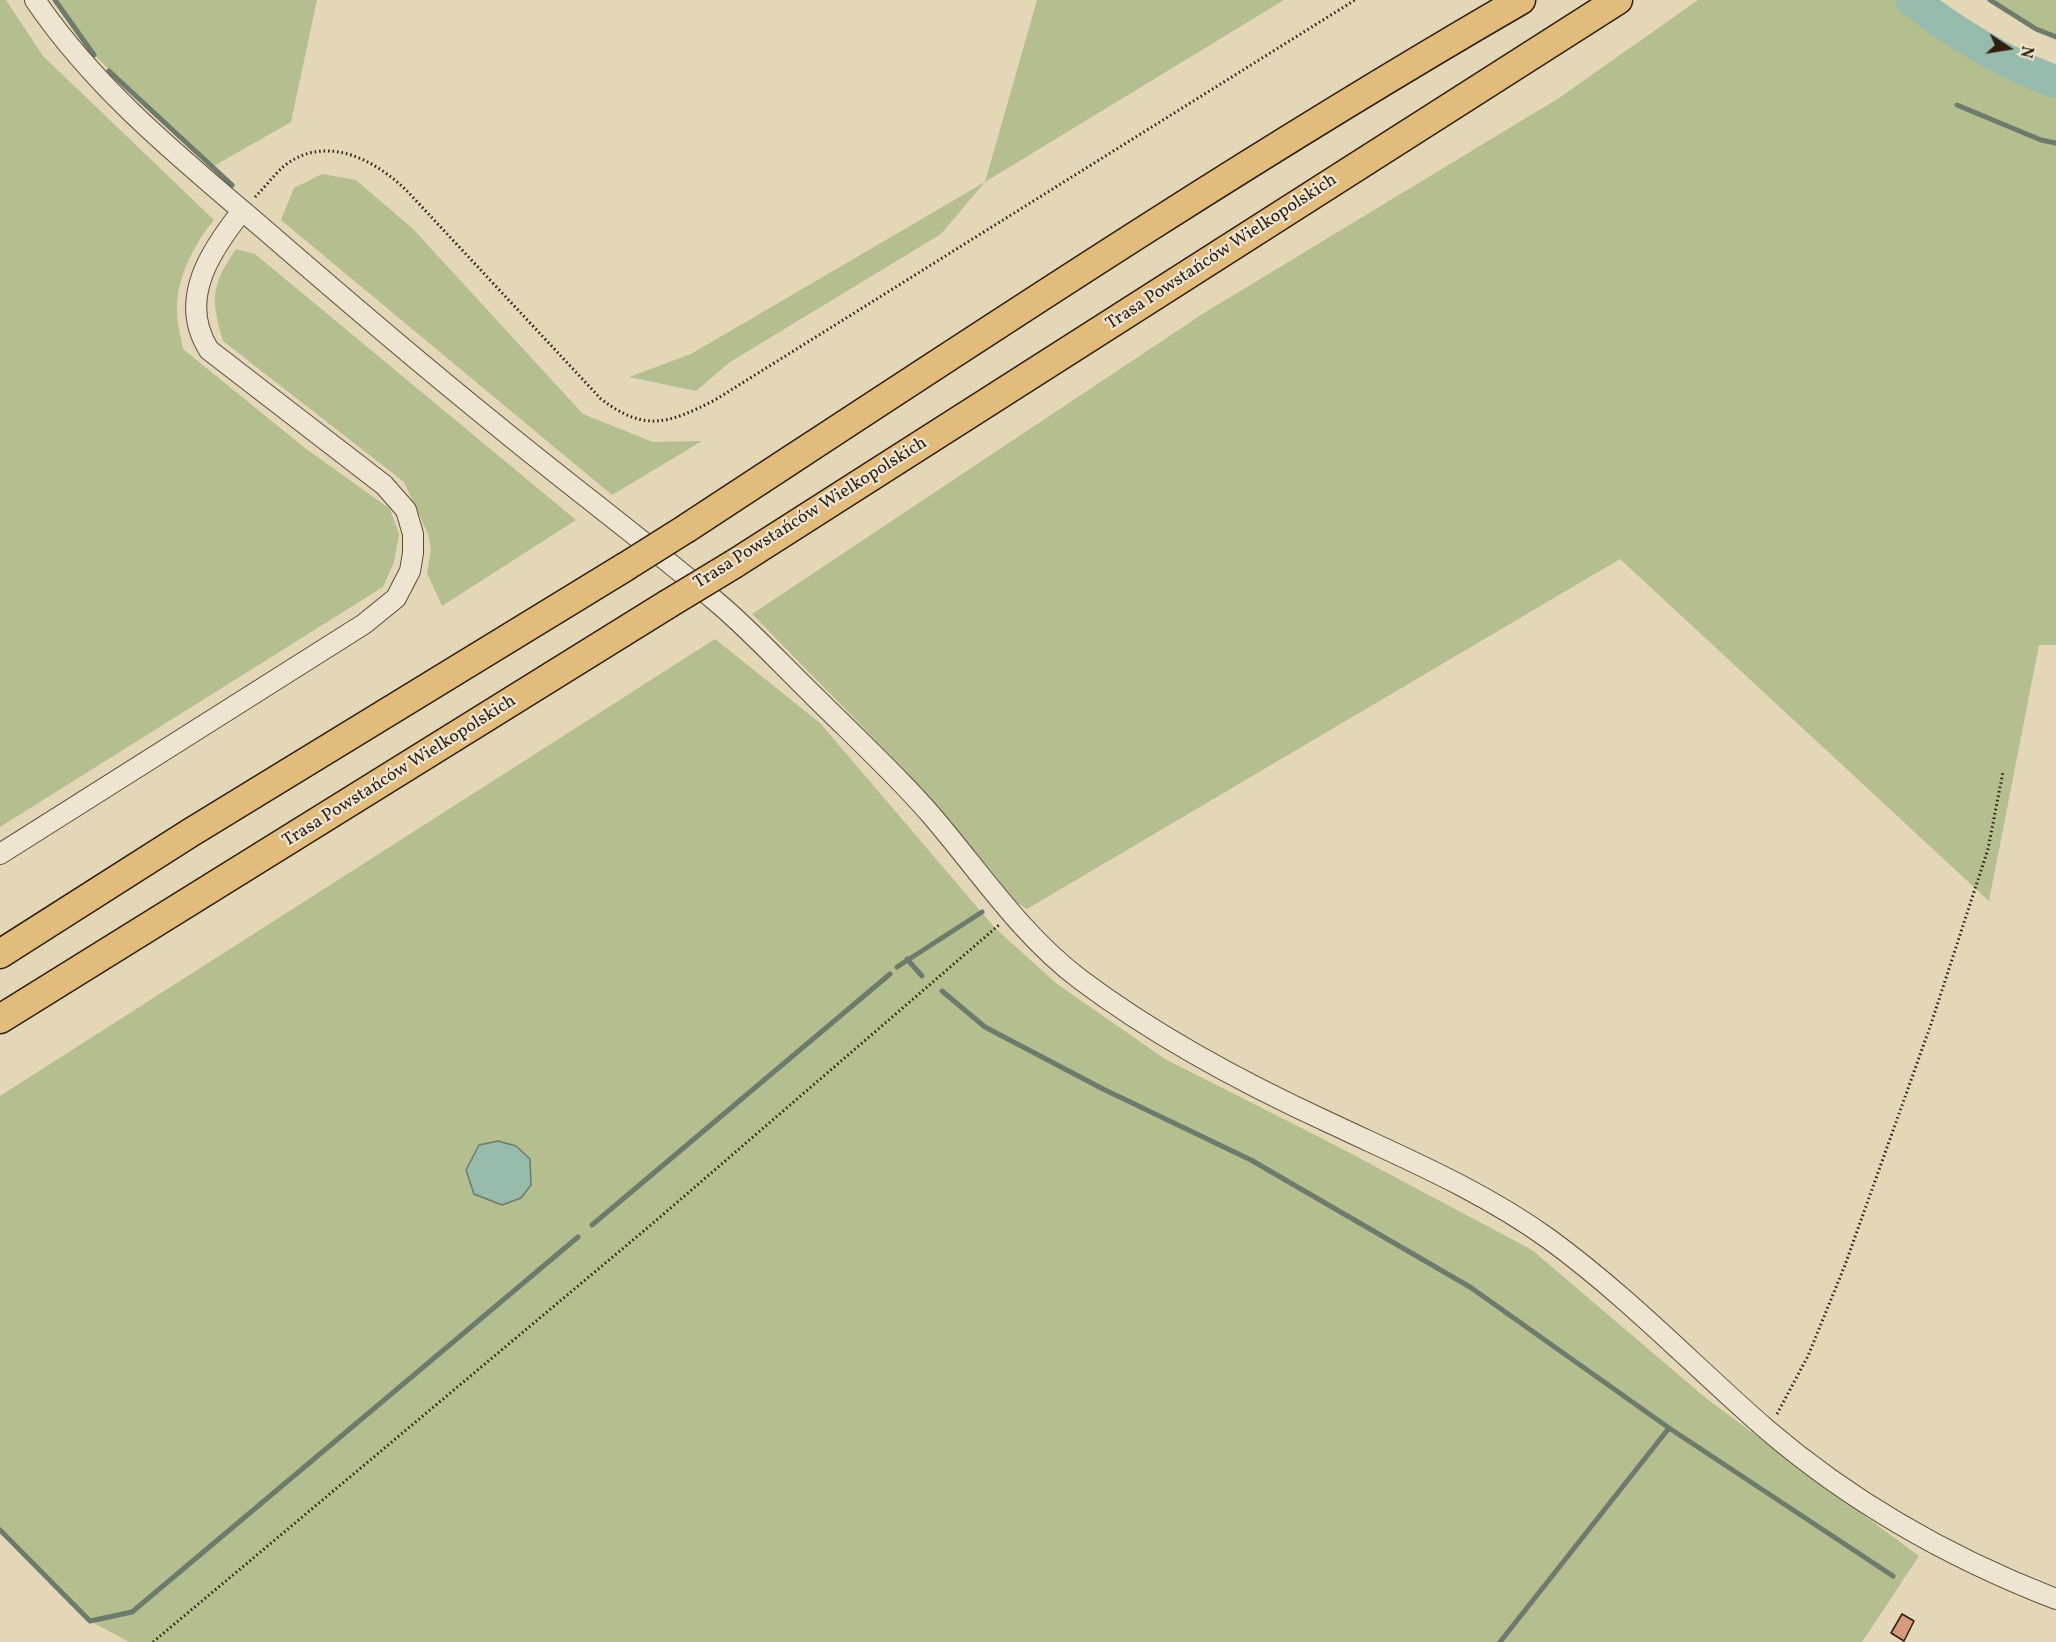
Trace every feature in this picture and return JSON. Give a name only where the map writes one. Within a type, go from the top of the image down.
[{"type":"highway","points":[[0,954],[190,833],[687,528],[956,351],[1372,86],[1521,0]]},
{"type":"highway","name":"Trasa Powstańców Wielkopolskich","points":[[0,1019],[734,564],[1617,0]]},
{"type":"street","points":[[36,0],[63,40],[98,81],[243,211],[498,427],[720,605],[886,765],[933,816],[1035,941],[1077,977],[1193,1053],[1252,1085],[1455,1182],[1506,1210],[1545,1236],[1614,1290],[1768,1430],[1872,1507],[1928,1542],[2001,1578],[2056,1599]]},
{"type":"street","points":[[0,854],[364,624],[396,598],[410,571],[413,534],[401,502],[349,457],[209,350],[202,339],[196,313],[200,280],[213,249],[243,211]]},
{"type":"path","points":[[243,211],[284,167],[297,159],[329,151],[345,153],[376,164],[408,192],[601,399],[628,416],[659,423],[716,400],[1355,0]]},
{"type":"path","points":[[1768,1430],[1808,1356],[1852,1244],[1976,890],[1988,849],[2002,772]]},
{"type":"path","points":[[153,1642],[652,1224],[1011,914]]},
{"type":"shaded area","points":[[0,0],[6,0],[43,56],[214,220],[193,251],[183,274],[177,299],[177,316],[183,349],[305,448],[390,509],[399,534],[394,562],[383,587],[0,827]]},
{"type":"shaded area","points":[[55,0],[317,0],[291,122],[212,167],[94,55]]},
{"type":"shaded area","points":[[1037,0],[1284,0],[985,182]]},
{"type":"shaded area","points":[[1698,0],[1895,0],[2008,78],[2056,99],[2056,645],[2039,645],[1989,901],[1620,559],[1027,909],[1014,901],[904,769],[752,614],[1204,313],[1559,98]]},
{"type":"shaded area","points":[[1990,0],[2056,0],[2056,37],[2036,29]]},
{"type":"shaded area","points":[[322,174],[356,180],[413,229],[583,414],[653,442],[702,441],[612,495],[281,220],[294,188]]},
{"type":"shaded area","points":[[985,182],[941,234],[730,362],[696,391],[629,377],[691,354]]},
{"type":"shaded area","points":[[236,249],[255,254],[576,520],[442,606],[427,573],[431,549],[428,534],[404,482],[223,341],[216,314],[215,294],[221,274]]},
{"type":"shaded area","points":[[715,639],[820,723],[995,928],[1057,984],[1165,1059],[1331,1143],[1532,1250],[1707,1399],[1919,1556],[1862,1642],[129,1642],[90,1621],[0,1530],[0,1096]]},
{"type":"shaded area","points":[[498,1141],[516,1146],[530,1159],[531,1185],[521,1198],[502,1205],[474,1194],[466,1170],[479,1145]]},
{"type":"building","points":[[1902,1614],[1914,1621],[1904,1641],[1891,1633]]},
{"type":"waterway","points":[[55,0],[94,55]]},
{"type":"waterway","points":[[1912,0],[1981,46],[2017,66],[2056,82]]},
{"type":"waterway","points":[[1990,0],[2036,29],[2056,37]]},
{"type":"waterway","points":[[109,71],[232,185]]},
{"type":"waterway","points":[[1957,105],[2041,140],[2056,143]]},
{"type":"waterway","points":[[897,967],[982,912]]},
{"type":"waterway","points":[[907,959],[922,976]]},
{"type":"waterway","points":[[592,1225],[890,974]]},
{"type":"waterway","points":[[942,991],[985,1027],[1103,1089],[1251,1160],[1470,1287],[1669,1428],[1893,1576]]},
{"type":"waterway","points":[[0,1530],[90,1621],[132,1612],[578,1237]]},
{"type":"waterway","points":[[1500,1642],[1669,1428]]}]
